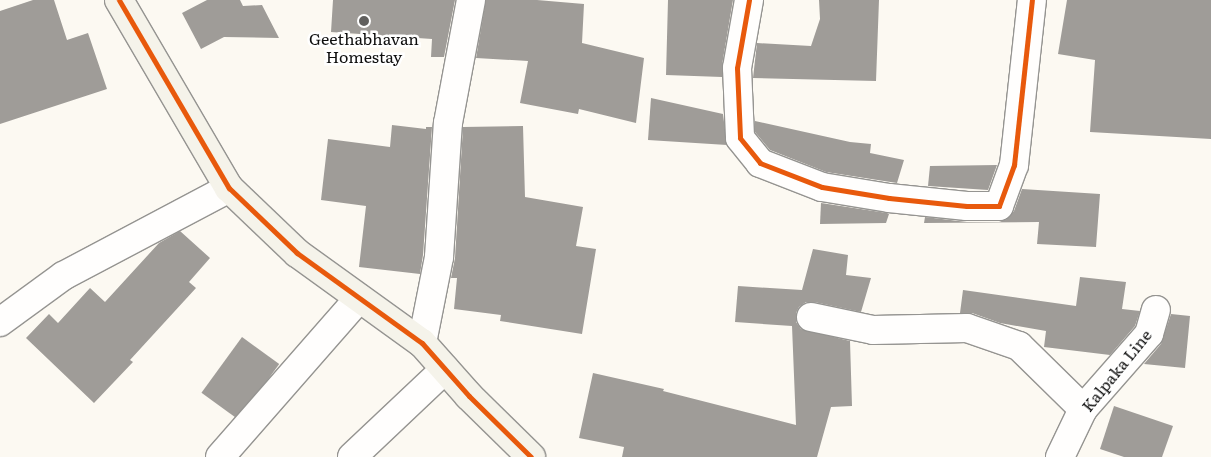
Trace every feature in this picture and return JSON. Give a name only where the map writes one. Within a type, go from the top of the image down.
[{"type":"street","points":[[118,0],[229,188],[297,254],[422,343],[469,396],[530,457]]},
{"type":"street","points":[[422,343],[439,257],[448,123],[472,0]]},
{"type":"street","points":[[749,0],[737,68],[740,138],[760,163],[822,187],[889,198],[967,206],[999,206],[1014,165],[1032,0]]},
{"type":"street","points":[[0,322],[63,276],[229,188]]},
{"type":"street","points":[[220,457],[359,298]]},
{"type":"street","name":"Kalpaka Line","points":[[1060,457],[1083,409],[1149,334],[1156,310]]},
{"type":"street","points":[[811,317],[872,330],[967,328],[1018,346],[1083,409]]},
{"type":"street","points":[[352,457],[445,369]]},
{"type":"building","points":[[33,0],[54,0],[67,40],[88,33],[107,89],[0,124],[0,11]]},
{"type":"building","points":[[207,0],[240,0],[243,6],[262,5],[279,38],[224,37],[201,49],[182,13]]},
{"type":"building","points":[[333,0],[455,0],[444,57],[431,57],[432,39],[331,32]]},
{"type":"building","points":[[486,0],[537,0],[584,4],[582,43],[644,58],[636,123],[579,109],[578,114],[520,103],[528,61],[476,58]]},
{"type":"building","points":[[668,0],[733,0],[722,65],[722,77],[666,75]]},
{"type":"building","points":[[819,0],[879,0],[876,81],[753,78],[757,43],[811,46],[820,19]]},
{"type":"building","points":[[1067,0],[1211,0],[1211,139],[1090,132],[1095,60],[1058,54]]},
{"type":"building","points":[[651,98],[723,114],[727,145],[648,140]]},
{"type":"building","points":[[755,121],[850,142],[871,144],[870,153],[904,160],[897,183],[826,172],[770,150],[755,132]]},
{"type":"building","points":[[392,125],[426,129],[426,127],[432,127],[420,274],[359,267],[366,206],[321,200],[328,139],[390,147]]},
{"type":"building","points":[[523,126],[525,197],[583,207],[576,246],[596,249],[582,334],[500,321],[501,315],[454,309],[457,278],[451,278],[455,258],[463,127]]},
{"type":"building","points":[[997,165],[988,190],[928,186],[930,166]]},
{"type":"building","points":[[1022,189],[1100,194],[1096,247],[1037,244],[1039,222],[924,223],[925,217],[967,222],[999,222],[1007,219],[1014,211]]},
{"type":"building","points":[[821,203],[889,214],[886,223],[820,224]]},
{"type":"building","points":[[180,231],[210,258],[189,282],[196,288],[130,360],[133,362],[94,403],[26,338],[49,314],[58,323],[90,288],[105,302],[159,243]]},
{"type":"building","points":[[813,249],[848,255],[846,275],[871,278],[861,312],[806,302],[799,307],[796,313],[796,322],[801,329],[850,341],[852,406],[831,407],[817,457],[622,457],[624,447],[579,438],[593,373],[664,389],[663,391],[796,425],[792,326],[735,322],[738,286],[802,290]]},
{"type":"building","points":[[1080,277],[1126,282],[1122,309],[1140,311],[1135,326],[1110,355],[1044,347],[1046,331],[1000,323],[972,313],[960,313],[963,290],[1076,306]]},
{"type":"building","points":[[1171,314],[1190,316],[1185,368],[1144,364],[1161,344]]},
{"type":"building","points":[[242,337],[279,364],[239,420],[201,393]]},
{"type":"building","points":[[1114,406],[1173,426],[1162,457],[1124,457],[1100,449]]},
{"type":"cycle path","points":[[119,0],[229,188],[297,253],[422,343],[469,396],[531,457]]},
{"type":"cycle path","points":[[749,0],[737,68],[740,138],[760,163],[822,187],[889,198],[967,206],[999,206],[1014,165],[1032,0]]},
{"type":"place","name":"Geethabhavan Homestay","points":[[364,21]]}]
